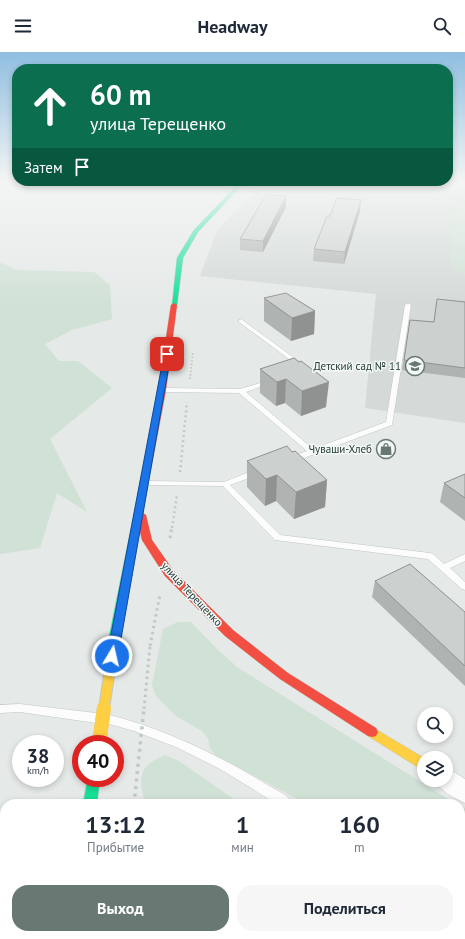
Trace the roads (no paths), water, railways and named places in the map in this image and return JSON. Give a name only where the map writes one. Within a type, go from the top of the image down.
[{"type":"street","name":"улица Терещенко","points":[[204,222],[196,231],[180,258],[162,390],[140,510],[147,540],[165,567],[189,594],[229,633],[284,676],[417,761]]},
{"type":"street","points":[[100,735],[114,642],[140,510]]},
{"type":"street","points":[[453,784],[465,792]]},
{"type":"street","points":[[91,799],[93,787]]},
{"type":"lane","points":[[283,462],[389,423],[408,306]]},
{"type":"lane","points":[[241,321],[306,370]]},
{"type":"lane","points":[[162,390],[241,391],[277,379]]},
{"type":"lane","points":[[241,391],[312,452]]},
{"type":"lane","points":[[144,483],[225,484],[268,468]]},
{"type":"lane","points":[[225,484],[278,538],[430,556],[465,586]]},
{"type":"lane","points":[[443,568],[465,557]]},
{"type":"lane","points":[[0,709],[20,708],[81,714],[132,725],[156,732],[181,743],[238,773],[279,799]]},
{"type":"place","name":"Детский сад № 11","points":[[415,366]]},
{"type":"place","name":"Чуваши-Хлеб","points":[[386,449]]}]
